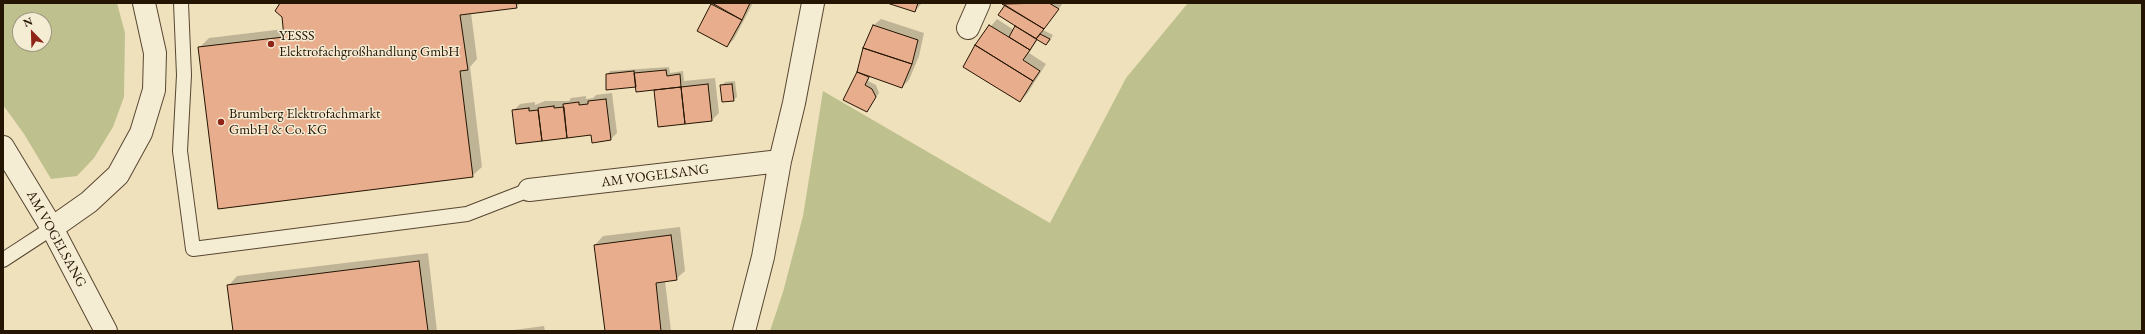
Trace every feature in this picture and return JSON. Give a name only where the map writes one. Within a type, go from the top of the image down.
[{"type":"street","points":[[52,228],[89,202],[118,175],[141,133],[154,90],[155,53],[144,3]]},
{"type":"street","points":[[744,331],[763,257],[780,161],[794,103],[813,3]]},
{"type":"street","points":[[968,28],[979,3]]},
{"type":"street","name":"AM VOGELSANG","points":[[3,147],[52,228],[106,331]]},
{"type":"street","name":"AM VOGELSANG","points":[[530,190],[780,161]]},
{"type":"lane","points":[[181,3],[184,74],[180,151],[193,249],[467,214],[530,190]]},
{"type":"lane","points":[[3,260],[52,228]]},
{"type":"green space","points":[[3,3],[117,3],[125,33],[124,97],[113,127],[94,158],[77,176],[51,179],[24,134],[3,105]]},
{"type":"green space","points":[[1188,3],[2142,3],[2142,331],[770,331],[783,292],[803,216],[823,91],[1050,223],[1126,78]]},
{"type":"building","points":[[280,3],[516,3],[517,8],[460,15],[468,70],[460,71],[473,177],[218,209],[198,47],[284,37],[282,17],[275,11]]},
{"type":"building","points":[[712,3],[750,3],[742,20]]},
{"type":"building","points":[[887,3],[918,3],[915,12]]},
{"type":"building","points":[[1049,3],[1059,9],[1044,29],[1002,4]]},
{"type":"building","points":[[711,4],[742,20],[727,47],[697,31]]},
{"type":"building","points":[[1005,5],[1044,29],[1036,39],[998,15]]},
{"type":"building","points":[[873,25],[918,40],[912,64],[863,48]]},
{"type":"building","points":[[989,25],[1030,50],[1023,60],[1040,71],[1033,81],[975,45]]},
{"type":"building","points":[[1015,26],[1037,39],[1030,50],[1009,37]]},
{"type":"building","points":[[1040,34],[1050,39],[1046,45],[1036,39]]},
{"type":"building","points":[[975,45],[1033,81],[1020,102],[963,67]]},
{"type":"building","points":[[863,48],[912,64],[902,88],[857,72]]},
{"type":"building","points":[[666,70],[667,76],[680,74],[681,87],[636,92],[634,73]]},
{"type":"building","points":[[634,71],[636,87],[606,90],[606,74]]},
{"type":"building","points":[[857,72],[869,77],[865,85],[872,89],[876,97],[867,112],[843,100]]},
{"type":"building","points":[[708,84],[712,121],[685,124],[681,87]]},
{"type":"building","points":[[732,84],[734,101],[722,102],[720,85]]},
{"type":"building","points":[[681,87],[685,124],[658,127],[654,90]]},
{"type":"building","points":[[606,99],[611,140],[592,143],[591,135],[567,138],[563,104],[579,102],[579,105],[588,104],[588,101]]},
{"type":"building","points":[[554,106],[554,108],[564,107],[567,138],[542,141],[538,108]]},
{"type":"building","points":[[529,108],[529,111],[538,110],[542,141],[516,144],[512,110]]},
{"type":"building","points":[[671,235],[677,280],[656,283],[661,331],[605,331],[594,245]]},
{"type":"building","points":[[419,261],[428,331],[233,331],[227,285]]},
{"type":"place","name":"YESSS Elektrofachgroßhandlung GmbH","points":[[271,44]]},
{"type":"place","name":"Brumberg Elektrofachmarkt GmbH & Co. KG","points":[[221,122]]}]
